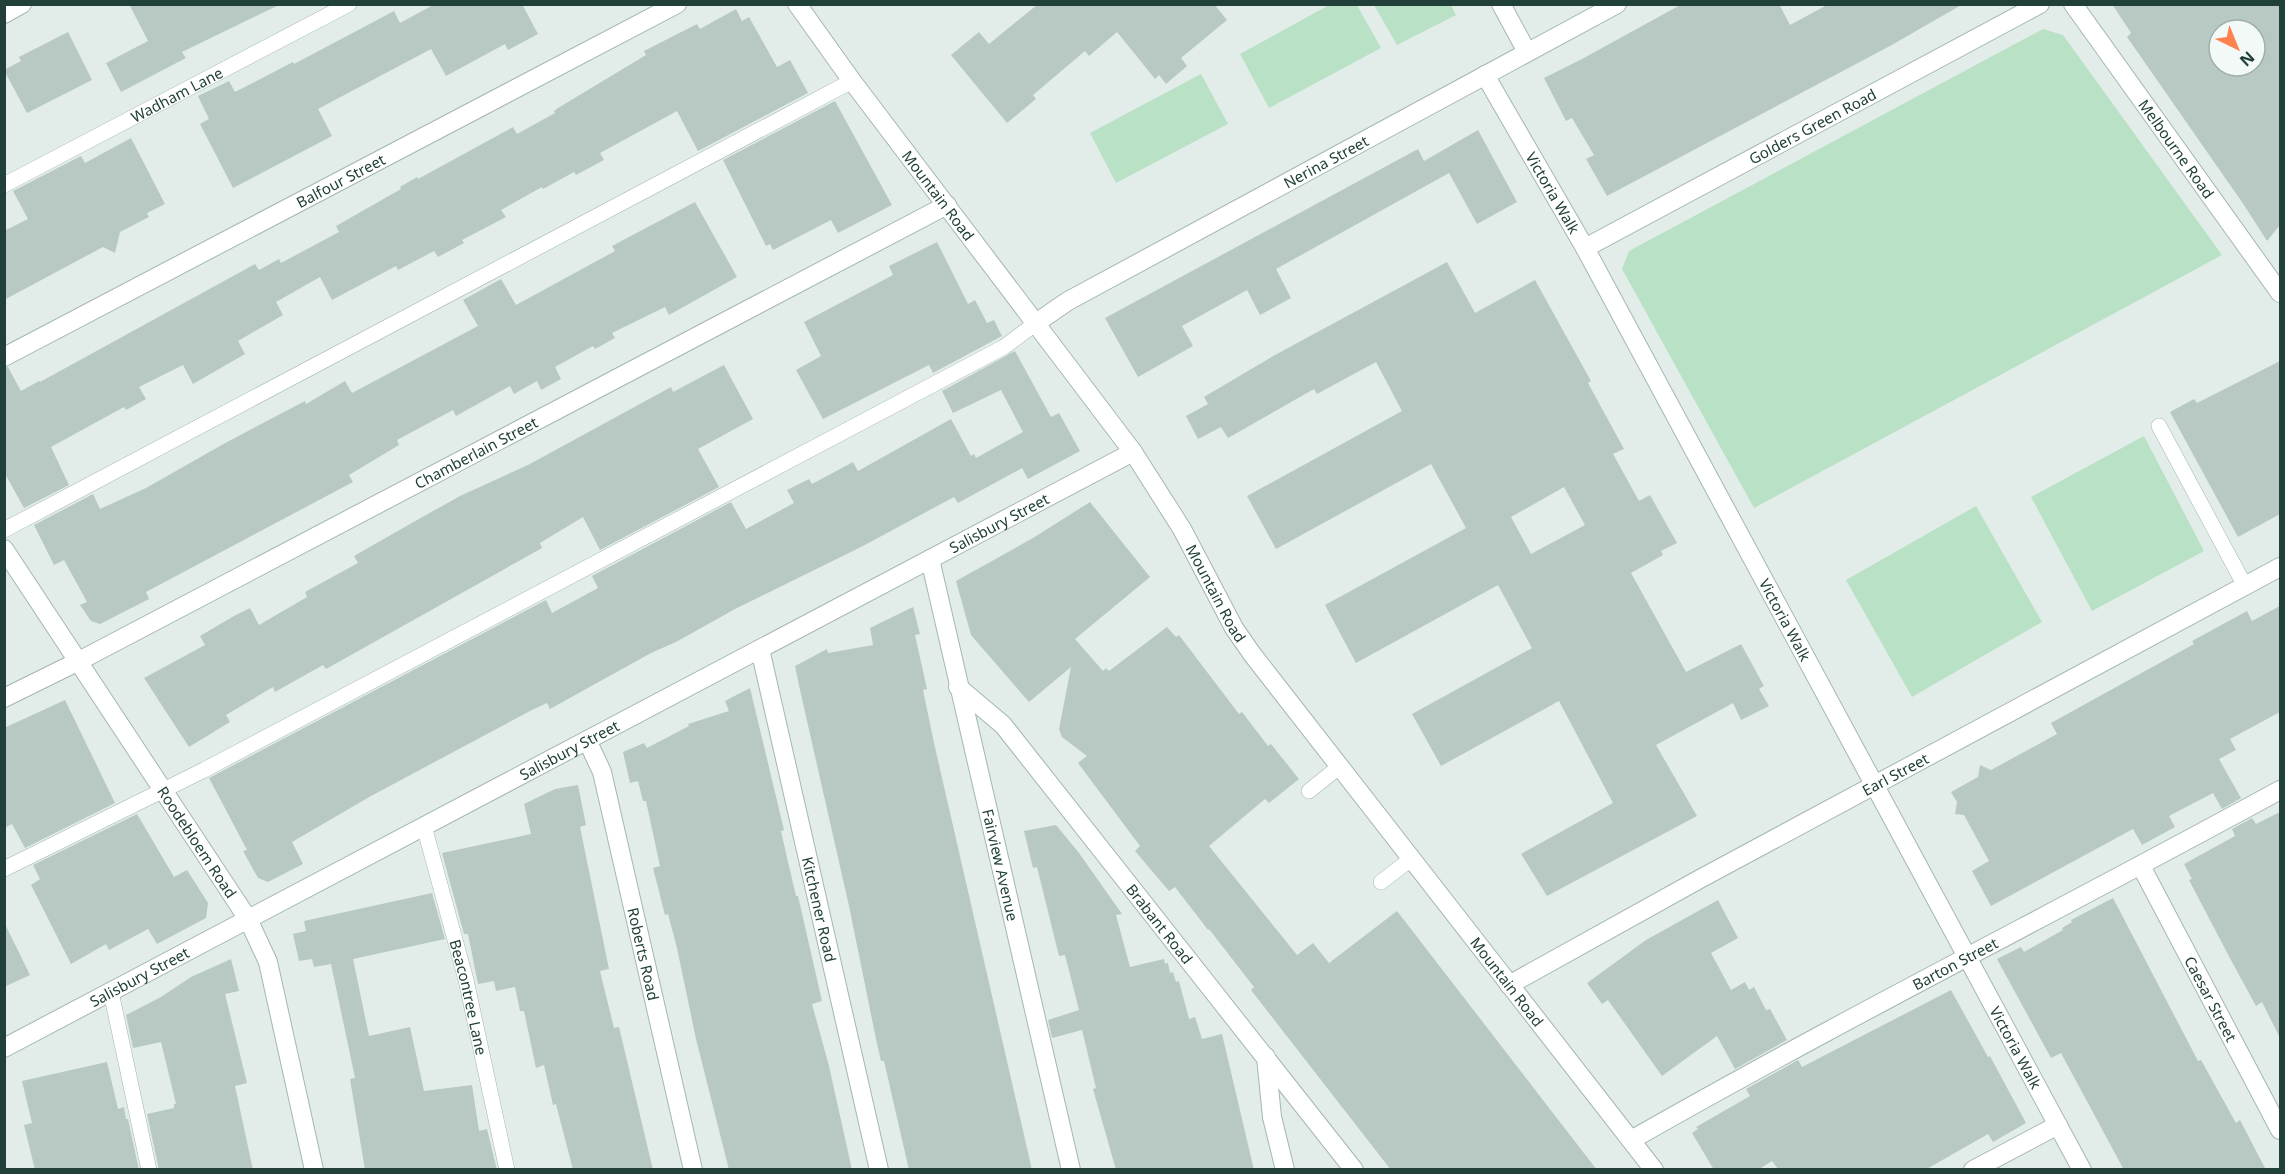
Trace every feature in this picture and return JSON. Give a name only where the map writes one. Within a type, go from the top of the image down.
[{"type":"street","name":"Balfour Street","points":[[4,357],[677,4]]},
{"type":"street","name":"Mountain Road","points":[[797,4],[852,81],[1132,452],[1182,529],[1234,628],[1252,654],[1654,1170]]},
{"type":"street","points":[[1502,4],[1527,52]]},
{"type":"street","name":"Nerina Street","points":[[1036,323],[1068,301],[1617,4]]},
{"type":"street","name":"Golders Green Road","points":[[1585,248],[2040,4]]},
{"type":"street","name":"Melbourne Road","points":[[2073,4],[2280,293]]},
{"type":"street","name":"Victoria Walk","points":[[1485,75],[1585,248],[2082,1170]]},
{"type":"street","name":"Chamberlain Street","points":[[4,698],[79,662],[947,205]]},
{"type":"street","name":"Salisbury Street","points":[[4,1048],[1132,452]]},
{"type":"street","name":"Roodebloem Road","points":[[4,549],[248,919],[268,962],[314,1170]]},
{"type":"street","name":"Fairview Avenue","points":[[930,559],[1071,1170]]},
{"type":"street","name":"Earl Street","points":[[1509,985],[1873,785],[2280,567]]},
{"type":"street","name":"Kitchener Road","points":[[760,649],[879,1170]]},
{"type":"street","name":"Brabant Road","points":[[958,687],[1003,725],[1354,1170]]},
{"type":"street","name":"Roberts Road","points":[[587,740],[602,772],[693,1170]]},
{"type":"street","name":"Barton Street","points":[[1631,1140],[1806,1042],[2280,790]]},
{"type":"street","name":"Caesar Street","points":[[2140,866],[2280,1130]]},
{"type":"street","points":[[1266,1057],[1272,1117],[1285,1170]]},
{"type":"street","points":[[1973,1170],[2058,1125]]},
{"type":"lane","name":"Wadham Lane","points":[[4,185],[349,4]]},
{"type":"lane","points":[[4,530],[852,81]]},
{"type":"lane","points":[[4,869],[163,791],[1004,347],[1036,323]]},
{"type":"lane","points":[[2159,426],[2245,586]]},
{"type":"lane","points":[[1309,791],[1339,767]]},
{"type":"lane","name":"Beacontree Lane","points":[[424,826],[466,980],[507,1170]]},
{"type":"lane","points":[[1381,882],[1411,860]]},
{"type":"lane","points":[[111,992],[149,1170]]},
{"type":"green space","points":[[1331,4],[1357,5],[1381,48],[1269,108],[1240,54]]},
{"type":"green space","points":[[1374,5],[1451,5],[1456,15],[1397,45]]},
{"type":"green space","points":[[2043,29],[2063,35],[2222,255],[1754,508],[1622,269],[1629,251]]},
{"type":"green space","points":[[1201,74],[1228,124],[1116,183],[1090,133]]},
{"type":"green space","points":[[2144,436],[2204,551],[2092,611],[2031,497]]},
{"type":"green space","points":[[1976,506],[2042,622],[1912,697],[1846,580]]},
{"type":"building","points":[[129,4],[281,4],[182,52],[186,58],[121,92],[106,63],[148,41]]},
{"type":"building","points":[[435,4],[522,4],[538,34],[508,50],[505,44],[446,76],[431,49],[318,109],[332,136],[233,188],[200,124],[209,119],[198,96],[229,81],[235,92],[293,62],[294,64],[394,11],[400,23]]},
{"type":"building","points":[[1038,4],[1214,4],[1227,20],[1181,58],[1187,66],[1166,84],[1159,75],[1155,79],[1117,32],[1089,56],[1085,51],[1033,95],[1036,99],[1007,123],[951,55],[979,32],[989,44]]},
{"type":"building","points":[[1682,4],[1779,4],[1790,25],[1829,4],[1963,4],[1890,46],[1607,196],[1586,159],[1594,155],[1572,118],[1566,121],[1544,78]]},
{"type":"building","points":[[2112,4],[2280,4],[2280,225],[2267,241],[2244,205],[2127,37],[2131,33]]},
{"type":"building","points":[[736,9],[742,21],[749,17],[777,67],[790,60],[808,93],[698,151],[677,111],[600,153],[604,160],[576,175],[574,172],[543,189],[542,187],[501,210],[506,217],[462,240],[464,243],[438,257],[434,251],[398,270],[396,266],[332,300],[320,277],[276,302],[283,315],[238,341],[245,354],[193,384],[183,365],[139,387],[146,399],[126,410],[124,407],[51,447],[69,485],[24,508],[4,472],[4,368],[8,367],[21,391],[40,382],[255,264],[259,270],[279,259],[281,263],[339,232],[336,226],[401,189],[400,187],[417,177],[418,179],[513,127],[517,134],[555,113],[554,111],[558,108],[646,55],[644,51],[697,24],[700,29]]},
{"type":"building","points":[[68,32],[92,80],[27,113],[4,70],[21,61],[19,57]]},
{"type":"building","points":[[835,101],[892,205],[838,233],[831,220],[773,250],[770,244],[766,246],[723,160]]},
{"type":"building","points":[[1478,130],[1517,202],[1477,224],[1449,173],[1276,269],[1291,298],[1260,315],[1247,290],[1182,326],[1193,346],[1138,377],[1105,318],[1418,149],[1424,161]]},
{"type":"building","points":[[131,138],[165,204],[147,213],[149,217],[120,232],[115,253],[103,247],[4,300],[4,231],[28,219],[13,191],[81,156],[85,163]]},
{"type":"building","points":[[695,202],[737,277],[669,315],[665,307],[612,333],[615,338],[595,349],[593,346],[555,367],[561,379],[541,390],[537,381],[514,394],[510,386],[456,416],[453,410],[397,440],[399,445],[349,475],[353,482],[146,592],[149,599],[100,624],[91,621],[80,605],[87,602],[64,560],[54,565],[34,525],[93,494],[100,509],[146,488],[227,442],[305,401],[306,404],[345,381],[352,393],[478,326],[463,300],[501,279],[516,305],[615,251],[612,246]]},
{"type":"building","points":[[937,242],[968,304],[975,300],[987,323],[994,320],[1002,336],[933,373],[929,365],[823,419],[796,370],[821,356],[804,322],[893,275],[889,266]]},
{"type":"building","points":[[1447,262],[1475,313],[1535,280],[1591,381],[1588,383],[1624,449],[1613,454],[1639,501],[1650,495],[1677,543],[1661,551],[1663,555],[1631,573],[1686,672],[1741,644],[1764,686],[1759,689],[1769,706],[1741,720],[1733,703],[1656,745],[1697,816],[1547,896],[1521,854],[1613,803],[1559,701],[1441,766],[1412,714],[1532,648],[1498,585],[1356,663],[1325,605],[1466,528],[1431,464],[1276,549],[1247,496],[1402,411],[1376,362],[1317,394],[1314,389],[1228,438],[1221,427],[1198,439],[1186,416],[1208,404],[1204,397],[1275,355]],"holes":[[[1564,487],[1585,525],[1531,554],[1511,517]]]},
{"type":"building","points":[[1015,351],[1051,417],[1059,413],[1080,451],[1028,479],[1022,468],[958,503],[954,497],[861,547],[651,653],[550,709],[547,703],[530,711],[371,796],[292,842],[303,864],[268,882],[258,878],[243,851],[247,850],[209,778],[546,600],[552,613],[598,588],[592,576],[731,502],[746,529],[794,503],[787,490],[809,479],[812,484],[853,462],[858,471],[951,419],[971,456],[974,454],[976,458],[1023,432],[1001,390],[953,413],[942,391]]},
{"type":"building","points":[[2280,361],[2280,514],[2238,537],[2170,412],[2194,399],[2197,403]]},
{"type":"building","points":[[724,365],[753,419],[698,449],[719,487],[600,550],[583,517],[540,543],[542,548],[326,669],[323,665],[275,692],[273,687],[226,715],[230,722],[189,747],[144,678],[205,645],[200,636],[234,616],[250,608],[259,625],[307,597],[305,592],[358,563],[354,556],[460,496],[528,465],[671,387],[673,392]]},
{"type":"building","points":[[1090,502],[1150,577],[1075,639],[1103,671],[1106,668],[1109,671],[1167,627],[1176,637],[1179,635],[1239,714],[1242,712],[1268,746],[1271,744],[1299,779],[1269,803],[1265,799],[1209,846],[1297,955],[1313,943],[1329,963],[1397,911],[1597,1170],[1391,1170],[1251,990],[1254,987],[1209,929],[1175,887],[1169,891],[1135,851],[1140,846],[1078,763],[1087,756],[1062,737],[1059,729],[1071,667],[1029,702],[971,635],[956,581],[1033,538]]},
{"type":"building","points":[[2280,606],[2280,712],[2230,739],[2236,750],[2219,759],[2241,798],[2222,809],[2213,793],[2169,816],[2175,827],[2142,845],[2133,829],[1991,906],[1972,871],[1989,861],[1964,815],[1955,814],[1957,802],[1951,792],[1978,777],[1980,765],[1991,770],[2057,734],[2051,723],[2194,644],[2192,641],[2247,611],[2252,621]]},
{"type":"building","points":[[913,607],[920,634],[915,635],[927,689],[923,690],[934,743],[1032,1170],[909,1170],[884,1061],[881,1061],[876,1039],[849,906],[800,690],[795,666],[827,649],[828,653],[873,645],[870,628]]},
{"type":"building","points":[[750,688],[784,830],[781,831],[788,862],[822,1001],[812,1004],[829,1066],[852,1170],[729,1170],[696,1039],[677,948],[668,914],[665,915],[653,868],[660,866],[646,801],[643,801],[638,781],[630,783],[623,752],[644,743],[647,748],[689,726],[688,724],[729,711],[725,701]]},
{"type":"building","points":[[65,700],[115,803],[25,848],[12,824],[4,828],[4,728]]},
{"type":"building","points":[[578,785],[586,825],[580,827],[609,969],[600,971],[614,1028],[619,1027],[653,1170],[573,1170],[556,1104],[553,1105],[544,1065],[536,1068],[524,1011],[520,1011],[515,987],[496,991],[494,981],[478,984],[468,934],[464,934],[442,853],[531,834],[524,804],[555,789]]},
{"type":"building","points":[[2280,812],[2280,1038],[2262,1002],[2256,1006],[2189,880],[2192,879],[2184,864],[2235,836],[2232,829],[2252,818],[2256,824]]},
{"type":"building","points":[[137,814],[174,877],[187,870],[208,903],[206,918],[157,944],[148,929],[109,950],[106,944],[71,964],[31,885],[40,879],[33,865]]},
{"type":"building","points":[[1056,825],[1122,914],[1116,915],[1130,967],[1164,959],[1165,964],[1168,963],[1170,973],[1173,972],[1176,982],[1179,981],[1189,1019],[1195,1017],[1202,1039],[1222,1034],[1254,1170],[1116,1170],[1093,1089],[1096,1088],[1082,1030],[1052,1038],[1048,1020],[1079,1010],[1065,955],[1059,956],[1037,867],[1033,868],[1024,831]]},
{"type":"building","points":[[432,893],[445,939],[353,959],[369,1036],[410,1027],[424,1091],[472,1085],[479,1131],[487,1129],[497,1170],[365,1170],[350,1079],[355,1078],[331,964],[314,967],[312,959],[299,961],[293,934],[306,931],[304,921]]},
{"type":"building","points":[[2113,898],[2198,1061],[2201,1060],[2236,1123],[2240,1120],[2266,1170],[2124,1170],[2061,1053],[2051,1058],[1997,959],[2021,947],[2024,952],[2063,930],[2062,928],[2072,922],[2071,920]]},
{"type":"building","points":[[1718,900],[1738,938],[1711,953],[1731,990],[1745,982],[1749,990],[1754,987],[1766,1010],[1770,1009],[1787,1040],[1735,1069],[1717,1036],[1662,1076],[1608,1000],[1602,1004],[1587,983],[1646,940]]},
{"type":"building","points":[[4,922],[30,975],[4,987]]},
{"type":"building","points":[[231,959],[239,991],[225,994],[247,1083],[235,1086],[253,1170],[159,1170],[147,1114],[174,1108],[176,1104],[161,1042],[133,1048],[126,1015],[161,997],[191,977]]},
{"type":"building","points":[[1951,990],[2026,1123],[1993,1142],[1988,1134],[1925,1170],[1779,1170],[1772,1161],[1758,1170],[1714,1170],[1692,1133],[1698,1129],[1696,1127],[1750,1096],[1746,1089],[1798,1060],[1802,1067]]},
{"type":"building","points":[[107,1062],[118,1109],[124,1107],[126,1119],[128,1119],[139,1170],[35,1170],[24,1125],[32,1123],[22,1081]]}]
